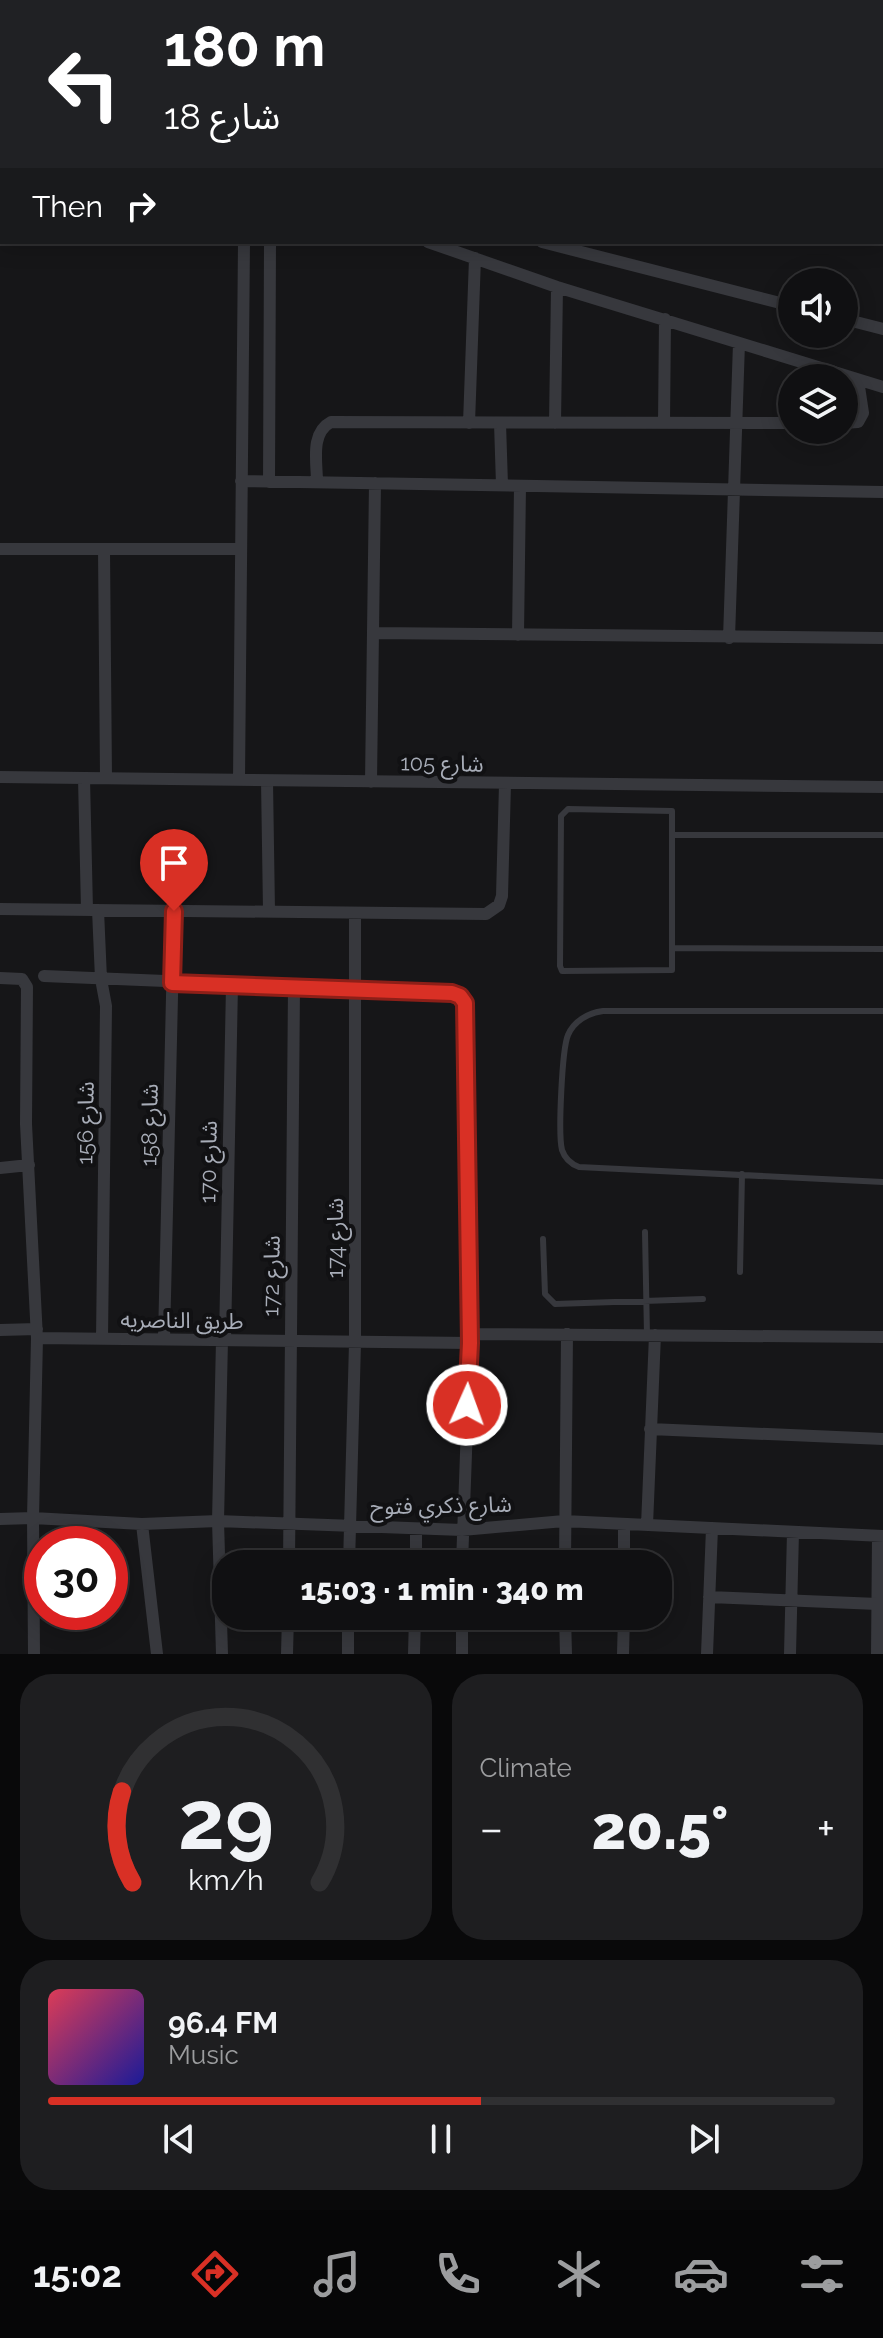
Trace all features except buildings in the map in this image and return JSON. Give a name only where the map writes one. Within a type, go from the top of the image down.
[{"type":"street","points":[[239,780],[244,244]]},
{"type":"street","points":[[269,482],[270,244]]},
{"type":"street","points":[[434,244],[557,287],[807,364]]},
{"type":"street","points":[[550,244],[778,302]]},
{"type":"street","points":[[469,423],[475,258]]},
{"type":"street","points":[[555,423],[557,287]]},
{"type":"street","points":[[664,423],[665,319]]},
{"type":"street","points":[[858,323],[883,329]]},
{"type":"street","points":[[729,638],[739,343]]},
{"type":"street","points":[[858,422],[863,413],[858,380],[883,387]]},
{"type":"street","points":[[317,482],[318,434],[323,426],[331,422],[778,423]]},
{"type":"street","points":[[500,423],[502,485]]},
{"type":"street","points":[[241,481],[883,492]]},
{"type":"street","points":[[371,782],[375,483]]},
{"type":"street","points":[[518,635],[520,486]]},
{"type":"street","points":[[0,549],[240,549]]},
{"type":"street","points":[[104,549],[106,778]]},
{"type":"street","points":[[373,633],[883,638]]},
{"type":"street","name":"شارع 105","points":[[0,777],[883,787]]},
{"type":"street","name":"شارع 156","points":[[84,778],[92,910],[106,1006],[102,1339]]},
{"type":"street","points":[[267,781],[269,911]]},
{"type":"street","points":[[0,909],[486,914],[499,905],[502,896],[505,784]]},
{"type":"street","name":"شارع 158","points":[[164,1339],[174,911]]},
{"type":"street","name":"شارع 174","points":[[349,1550],[355,1343],[355,913]]},
{"type":"street","points":[[44,976],[452,993],[460,996],[467,1007],[470,1338],[462,1550]]},
{"type":"street","points":[[0,978],[22,979],[27,987],[26,1124],[37,1333],[34,1654]]},
{"type":"street","name":"شارع 170","points":[[222,1654],[218,1521],[232,985]]},
{"type":"street","name":"شارع 172","points":[[289,1550],[294,987]]},
{"type":"street","points":[[0,1168],[29,1165]]},
{"type":"street","name":"طريق الناصريه","points":[[0,1330],[102,1339],[355,1343],[567,1334],[883,1337]]},
{"type":"street","points":[[565,1550],[567,1334]]},
{"type":"street","points":[[647,1525],[651,1335]]},
{"type":"street","points":[[650,1429],[883,1439]]},
{"type":"street","name":"شارع ذكري فتوح","points":[[0,1519],[142,1524],[218,1521],[462,1530],[564,1521],[880,1536]]},
{"type":"street","points":[[142,1524],[157,1654]]},
{"type":"street","points":[[624,1524],[624,1550]]},
{"type":"street","points":[[707,1654],[712,1528]]},
{"type":"street","points":[[416,1529],[416,1550]]},
{"type":"street","points":[[790,1654],[793,1532]]},
{"type":"street","points":[[877,1654],[880,1536]]},
{"type":"street","points":[[709,1597],[878,1604]]},
{"type":"street","points":[[287,1654],[288,1630]]},
{"type":"street","points":[[348,1630],[348,1654]]},
{"type":"street","points":[[414,1654],[415,1630]]},
{"type":"street","points":[[462,1630],[462,1654]]},
{"type":"street","points":[[565,1630],[566,1654]]},
{"type":"street","points":[[623,1654],[624,1630]]},
{"type":"lane","points":[[568,809],[669,810],[673,814],[673,948],[673,967],[669,972],[567,972],[560,966],[563,812],[568,809]]},
{"type":"lane","points":[[673,835],[883,835]]},
{"type":"lane","points":[[673,948],[883,949]]},
{"type":"lane","points":[[883,1011],[603,1011],[590,1014],[578,1022],[567,1037],[562,1145],[568,1160],[579,1167],[883,1182]]},
{"type":"lane","points":[[740,1272],[742,1174]]},
{"type":"lane","points":[[645,1232],[646,1301],[651,1335]]},
{"type":"lane","points":[[543,1239],[544,1290],[551,1302],[703,1299]]},
{"type":"route","points":[[174,911],[172,983],[452,993],[460,996],[465,1003],[470,1343],[467,1405]]}]
